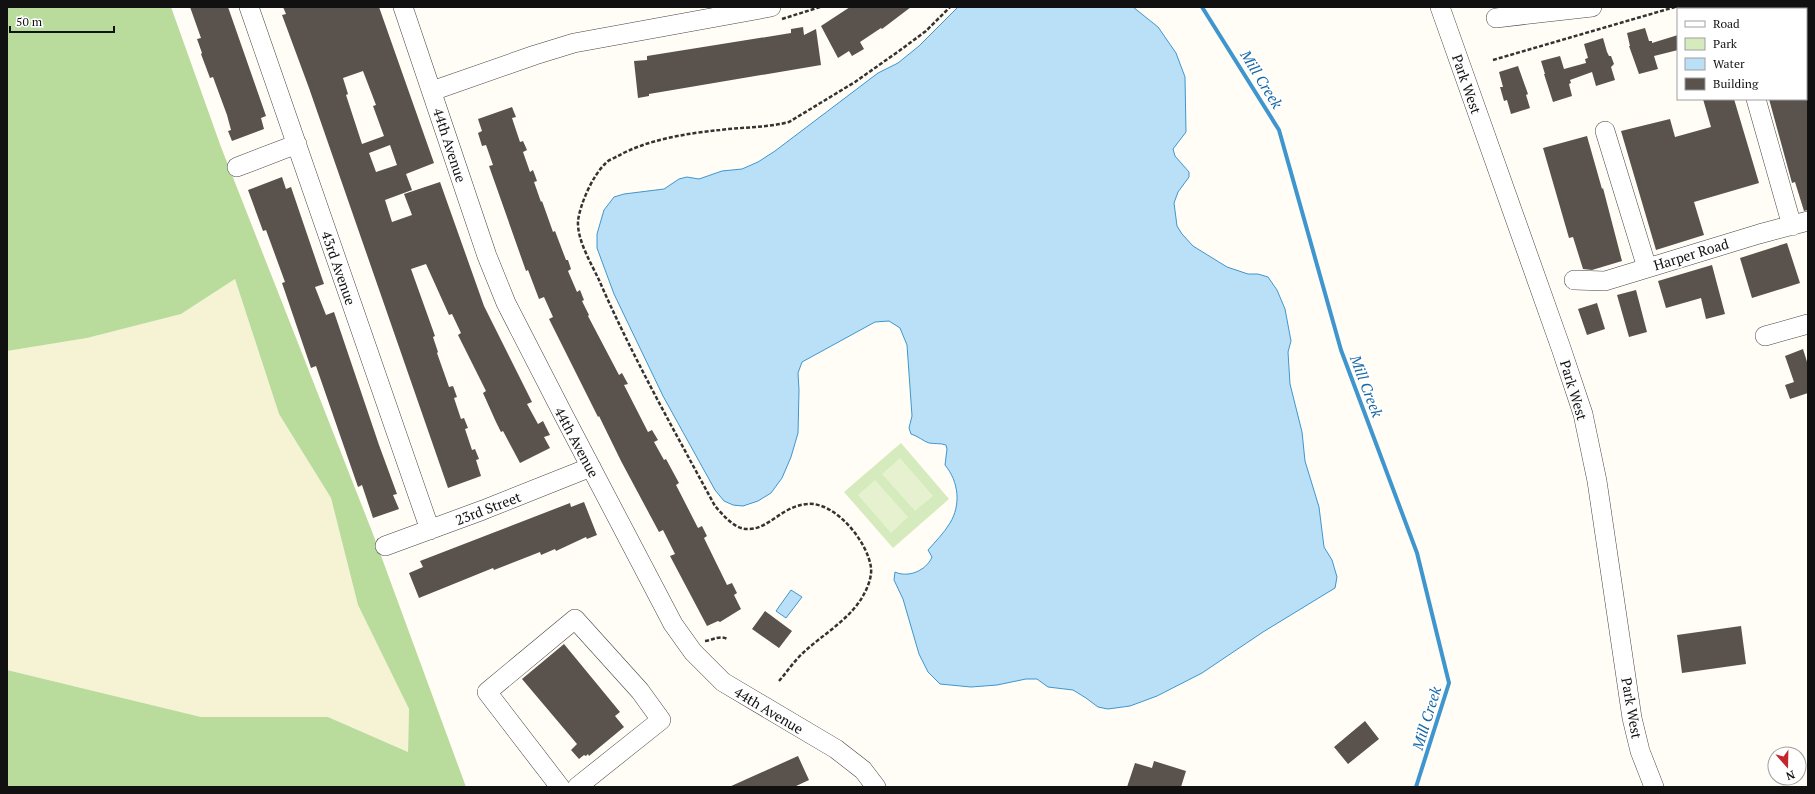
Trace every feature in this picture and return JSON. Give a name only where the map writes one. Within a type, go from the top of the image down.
[{"type":"street","name":"43rd Avenue","points":[[249,7],[430,530]]},
{"type":"street","name":"44th Avenue","points":[[403,7],[488,256],[506,303],[673,624],[693,652],[723,682],[836,749],[863,770],[876,787]]},
{"type":"street","points":[[432,90],[535,55],[574,44],[771,7]]},
{"type":"street","name":"Park West","points":[[1440,7],[1583,414],[1597,481],[1632,718],[1640,751],[1654,787]]},
{"type":"street","points":[[1496,18],[1592,7]]},
{"type":"street","points":[[1756,100],[1800,224]]},
{"type":"street","points":[[1605,131],[1647,268]]},
{"type":"street","points":[[237,167],[297,144]]},
{"type":"street","name":"Harper Road","points":[[1574,280],[1605,281],[1759,234],[1800,224]]},
{"type":"street","points":[[1765,336],[1808,324]]},
{"type":"street","name":"23rd Street","points":[[385,546],[483,510],[590,467]]},
{"type":"street","points":[[560,787],[487,692],[574,619],[640,691],[661,720],[577,787]]},
{"type":"path","points":[[779,681],[803,653],[855,608],[870,581],[871,570],[869,558],[862,542],[852,528],[837,515],[823,507],[809,503],[795,505],[759,528],[748,530],[738,527],[727,520],[715,506],[620,329],[586,252],[580,234],[578,220],[583,202],[594,177],[605,163],[619,155],[669,138],[720,130],[771,126],[789,122],[849,86],[899,51],[926,31],[950,7]]},
{"type":"path","points":[[1493,60],[1675,7]]},
{"type":"path","points":[[702,642],[718,637],[728,639]]},
{"type":"shaded area","points":[[235,279],[279,414],[331,498],[358,605],[409,709],[408,752],[328,717],[201,717],[7,670],[7,351],[87,338],[181,314]]},
{"type":"green space","points":[[7,7],[171,7],[221,147],[373,534],[466,787],[7,787],[7,670],[201,717],[328,717],[408,752],[409,709],[358,605],[331,498],[279,414],[235,279],[181,314],[87,338],[7,351]]},
{"type":"green space","points":[[901,443],[949,499],[893,548],[844,492]]},
{"type":"green space","points":[[900,458],[933,496],[915,511],[882,474]]},
{"type":"green space","points":[[875,480],[908,517],[891,533],[858,495]]},
{"type":"water","points":[[958,7],[1133,7],[1158,27],[1176,53],[1185,77],[1186,132],[1173,149],[1175,156],[1189,172],[1189,177],[1178,192],[1174,203],[1177,226],[1193,246],[1227,267],[1248,274],[1258,274],[1268,277],[1277,290],[1285,309],[1291,341],[1288,352],[1290,384],[1302,432],[1305,461],[1319,507],[1324,547],[1332,560],[1337,577],[1335,588],[1263,632],[1202,673],[1157,696],[1130,706],[1108,709],[1098,707],[1073,690],[1048,687],[1037,679],[1026,679],[997,685],[971,687],[940,684],[928,672],[919,654],[903,599],[894,580],[895,572],[900,574],[911,574],[926,566],[932,557],[928,550],[942,534],[954,516],[957,494],[956,486],[945,465],[946,445],[929,443],[911,434],[909,428],[912,416],[907,345],[900,328],[889,321],[875,322],[802,362],[798,373],[798,433],[791,457],[782,478],[771,493],[758,501],[743,506],[733,505],[724,501],[715,490],[663,396],[614,294],[597,248],[597,234],[604,210],[614,197],[624,194],[664,189],[679,179],[687,177],[699,179],[722,171],[742,169],[758,162],[775,151],[878,73],[898,63],[919,46]]},
{"type":"water","points":[[791,590],[802,597],[786,618],[776,611]]},
{"type":"building","points":[[190,7],[228,7],[266,116],[261,118],[264,129],[232,141],[228,131],[231,130],[227,115],[213,77],[210,78],[201,54],[202,53],[197,39],[201,38]]},
{"type":"building","points":[[283,7],[379,7],[434,163],[406,174],[412,190],[385,200],[392,222],[412,215],[404,194],[440,182],[484,306],[532,402],[527,404],[538,424],[543,421],[550,435],[544,437],[550,448],[520,463],[503,431],[501,432],[496,422],[483,393],[486,391],[458,335],[461,333],[452,314],[449,315],[426,264],[411,269],[435,336],[433,337],[438,352],[437,353],[449,387],[453,386],[457,397],[454,398],[461,419],[464,418],[468,428],[465,429],[472,450],[475,449],[479,459],[476,460],[481,476],[448,488],[309,88],[282,15],[286,14]],"holes":[[[363,71],[376,105],[373,106],[384,136],[362,144],[346,95],[348,94],[343,78]],[[390,145],[397,165],[376,172],[369,153]]]},
{"type":"building","points":[[850,7],[911,7],[882,29],[881,28],[860,42],[864,49],[852,56],[849,51],[838,58],[821,26]]},
{"type":"building","points":[[803,27],[804,35],[816,29],[821,65],[649,94],[649,96],[638,98],[634,61],[647,60],[647,56],[791,33],[791,29]]},
{"type":"building","points":[[1645,28],[1649,41],[1652,41],[1652,43],[1677,35],[1677,50],[1654,56],[1658,69],[1639,74],[1629,46],[1627,33]]},
{"type":"building","points":[[1603,38],[1607,52],[1609,56],[1611,56],[1614,64],[1611,67],[1615,80],[1596,86],[1592,72],[1570,80],[1571,83],[1569,84],[1572,96],[1553,102],[1541,61],[1560,56],[1564,69],[1586,63],[1585,59],[1588,58],[1584,44]]},
{"type":"building","points":[[1518,66],[1528,94],[1526,95],[1530,108],[1511,114],[1507,100],[1504,101],[1500,87],[1503,87],[1499,72]]},
{"type":"building","points":[[1808,99],[1808,210],[1804,211],[1795,182],[1792,183],[1769,100]]},
{"type":"building","points":[[1703,100],[1734,100],[1759,183],[1694,202],[1704,235],[1656,250],[1621,131],[1670,119],[1675,137],[1711,127]]},
{"type":"building","points":[[512,107],[516,117],[512,118],[520,142],[523,141],[527,150],[523,152],[530,172],[533,170],[537,181],[534,182],[541,202],[542,201],[553,232],[555,231],[566,260],[568,260],[571,269],[568,271],[577,292],[580,290],[584,300],[582,301],[589,315],[588,316],[619,375],[622,373],[628,384],[624,385],[648,432],[652,430],[658,440],[654,442],[664,460],[666,459],[679,483],[676,485],[698,528],[702,526],[707,536],[704,538],[727,585],[732,583],[737,593],[734,595],[741,609],[720,622],[718,621],[707,626],[670,556],[675,554],[663,530],[659,532],[621,461],[549,319],[553,317],[544,297],[539,299],[528,270],[526,271],[489,166],[493,165],[486,145],[482,146],[478,133],[482,131],[478,119]]},
{"type":"building","points":[[1587,136],[1602,189],[1603,188],[1622,261],[1592,270],[1583,269],[1573,237],[1569,238],[1543,148]]},
{"type":"building","points":[[282,177],[286,189],[291,187],[324,284],[315,287],[326,315],[334,312],[397,494],[393,495],[399,509],[373,518],[362,485],[358,487],[316,366],[311,368],[282,283],[285,282],[266,230],[263,231],[248,190]]},
{"type":"building","points":[[1787,243],[1800,283],[1752,298],[1740,258]]},
{"type":"building","points":[[1712,265],[1725,314],[1706,319],[1701,298],[1666,308],[1658,281]]},
{"type":"building","points":[[1636,290],[1647,332],[1629,337],[1617,295]]},
{"type":"building","points":[[1597,303],[1605,329],[1587,335],[1578,309]]},
{"type":"building","points":[[1803,349],[1808,365],[1808,393],[1790,399],[1785,385],[1794,382],[1785,356]]},
{"type":"building","points":[[584,502],[597,535],[587,539],[586,537],[556,551],[555,549],[541,555],[540,552],[494,570],[493,568],[419,598],[409,573],[423,567],[420,561],[570,503],[571,507]]},
{"type":"building","points":[[765,611],[792,631],[779,648],[752,629]]},
{"type":"building","points":[[1741,626],[1746,664],[1682,673],[1677,635]]},
{"type":"building","points":[[564,644],[620,712],[615,716],[624,727],[589,756],[588,754],[586,756],[584,755],[579,759],[571,750],[577,744],[522,679]]},
{"type":"building","points":[[1365,721],[1379,739],[1348,764],[1334,747]]},
{"type":"building","points":[[798,756],[809,780],[794,787],[729,787]]},
{"type":"building","points":[[1154,761],[1186,771],[1181,787],[1127,787],[1135,763],[1152,768]]},
{"type":"waterway","name":"Mill Creek","points":[[1202,7],[1279,130],[1341,350],[1417,553],[1449,683],[1416,787]]}]
